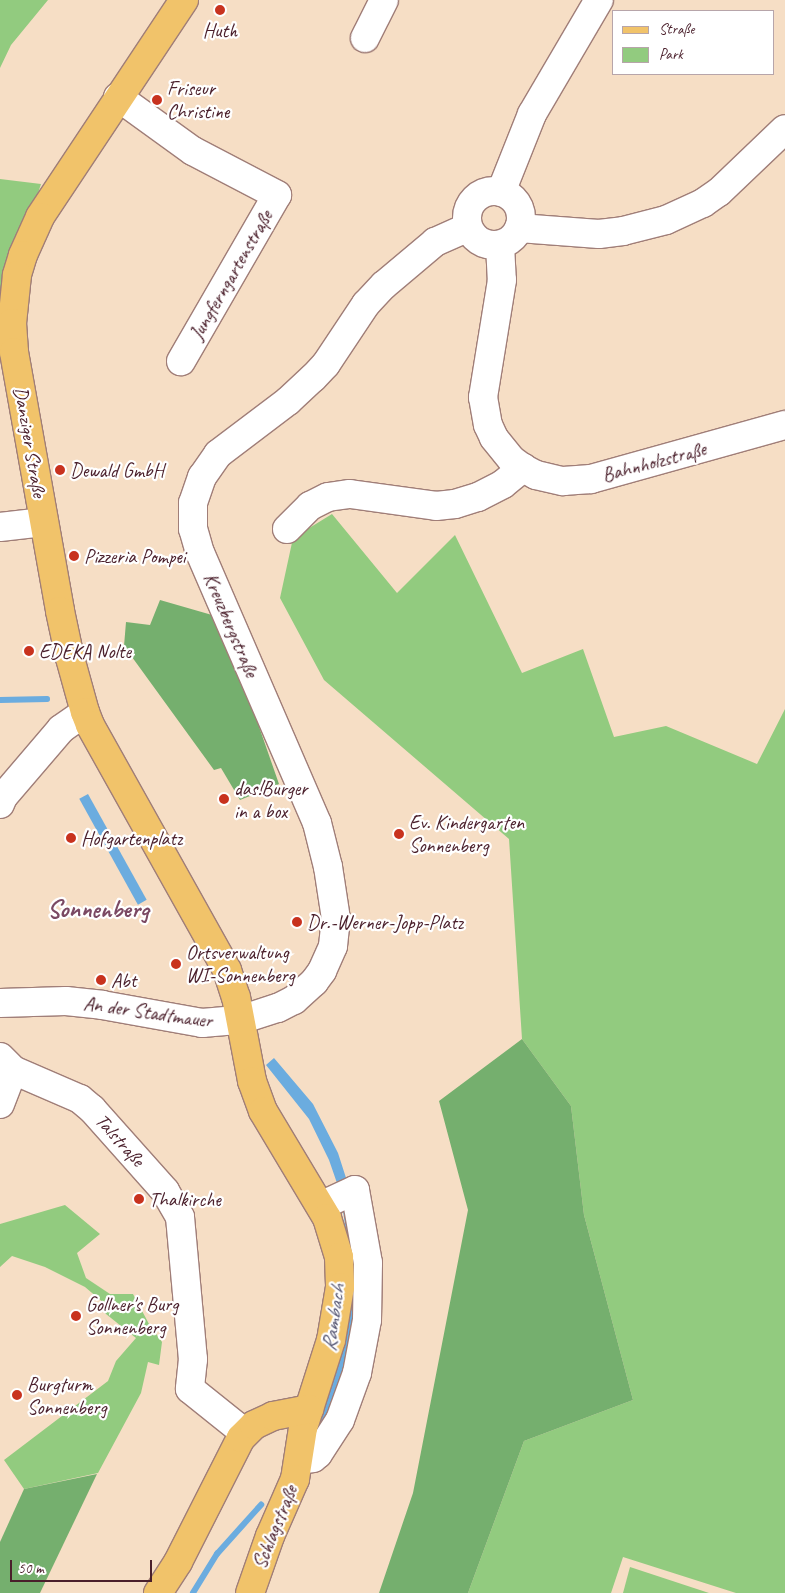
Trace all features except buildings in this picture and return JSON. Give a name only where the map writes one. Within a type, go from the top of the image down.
[{"type":"main road","name":"Danziger Straße","points":[[184,0],[51,198],[31,236],[17,275],[6,324],[14,352],[67,644],[85,712],[90,725],[227,970],[234,988],[240,1020]]},
{"type":"main road","name":"An der Stadtmauer","points":[[240,1020],[252,1081],[263,1111],[321,1206],[336,1242],[339,1257],[340,1287],[331,1340],[304,1428],[298,1460]]},
{"type":"main road","points":[[158,1593],[178,1562],[233,1450],[245,1433],[254,1425],[273,1416],[310,1409]]},
{"type":"main road","name":"Schlagstraße","points":[[250,1593],[270,1536],[292,1487],[298,1460]]},
{"type":"street","points":[[365,38],[384,0]]},
{"type":"street","points":[[501,192],[532,114],[599,0]]},
{"type":"street","name":"Jungferngartenstraße","points":[[118,98],[193,151],[277,195],[181,361]]},
{"type":"street","points":[[509,236],[521,215],[517,203],[501,192],[486,192],[474,199],[467,213],[468,227],[480,242],[509,236],[599,234],[624,231],[666,220],[703,203],[720,192],[785,129]]},
{"type":"street","name":"Kreuzbergstraße","points":[[240,1020],[278,1008],[294,1000],[314,982],[326,965],[334,946],[336,919],[328,867],[316,823],[196,541],[193,516],[197,490],[202,476],[218,454],[288,401],[326,364],[366,304],[384,285],[435,242],[468,227]]},
{"type":"street","name":"Bahnholzstraße","points":[[509,236],[483,397],[488,425],[494,438],[512,460],[536,475],[563,481],[591,479],[785,425]]},
{"type":"street","points":[[287,529],[310,506],[328,497],[350,494],[436,506],[455,504],[478,497],[503,484],[524,468]]},
{"type":"street","points":[[0,527],[44,522]]},
{"type":"street","points":[[0,804],[3,797],[61,729],[85,712]]},
{"type":"street","name":"An der Stadtmauer","points":[[0,1003],[66,1001],[102,1004],[202,1023],[240,1020]]},
{"type":"street","name":"Talstraße","points":[[0,1104],[7,1064],[80,1099],[92,1109],[166,1191],[180,1217],[193,1359],[190,1389],[245,1433]]},
{"type":"street","points":[[298,1460],[318,1454],[340,1420],[357,1373],[367,1320],[368,1263],[355,1190],[321,1206]]},
{"type":"green space","points":[[0,0],[48,0],[11,45],[0,68]]},
{"type":"green space","points":[[0,179],[41,184],[0,310]]},
{"type":"green space","points":[[332,514],[397,593],[455,535],[522,673],[583,649],[614,737],[666,726],[757,764],[785,709],[785,1593],[736,1593],[623,1557],[611,1593],[468,1593],[524,1441],[633,1400],[584,1215],[571,1106],[522,1039],[509,839],[324,680],[280,598],[293,538]]},
{"type":"green space","points":[[160,600],[212,615],[256,718],[279,784],[240,800],[221,768],[214,770],[124,646],[126,622],[150,625]]},
{"type":"green space","points":[[522,1039],[571,1106],[584,1215],[633,1400],[524,1441],[468,1593],[379,1593],[413,1493],[468,1210],[439,1101]]},
{"type":"green space","points":[[65,1205],[100,1234],[77,1253],[86,1278],[110,1294],[133,1294],[149,1324],[162,1342],[159,1365],[148,1362],[141,1393],[98,1473],[24,1489],[4,1460],[108,1381],[116,1361],[136,1338],[101,1310],[105,1304],[85,1287],[45,1267],[12,1256],[0,1267],[0,1224]]},
{"type":"green space","points":[[97,1474],[40,1593],[0,1593],[0,1542],[24,1489]]},
{"type":"green space","points":[[630,1567],[709,1593],[623,1593]]},
{"type":"water","points":[[88,794],[147,900],[138,905],[79,799]]},
{"type":"water","points":[[274,1058],[313,1104],[338,1153],[347,1181],[338,1186],[329,1160],[309,1119],[266,1065]]},
{"type":"water","points":[[354,1201],[360,1326],[324,1436],[313,1430],[350,1259],[342,1204]]},
{"type":"waterway","name":"Rambach","points":[[0,700],[47,699]]},
{"type":"waterway","name":"Rambach","points":[[193,1593],[217,1554],[261,1505]]},
{"type":"place","name":"Huth","points":[[220,10]]},
{"type":"place","name":"Friseur Christine","points":[[157,100]]},
{"type":"place","name":"Dewald GmbH","points":[[60,470]]},
{"type":"place","name":"Pizzeria Pompei","points":[[74,556]]},
{"type":"place","name":"EDEKA Nolte","points":[[29,651]]},
{"type":"place","name":"das!Burger in a box","points":[[224,799]]},
{"type":"place","name":"Ev. Kindergarten Sonnenberg","points":[[399,834]]},
{"type":"place","name":"Hofgartenplatz","points":[[71,838]]},
{"type":"place","name":"Dr.-Werner-Jopp-Platz","points":[[297,922]]},
{"type":"place","name":"Ortsverwaltung WI-Sonnenberg","points":[[176,964]]},
{"type":"place","name":"Abt","points":[[101,980]]},
{"type":"place","name":"Thalkirche","points":[[139,1199]]},
{"type":"place","name":"Gollner's Burg Sonnenberg","points":[[76,1316]]},
{"type":"place","name":"Burgturm Sonnenberg","points":[[17,1395]]},
{"type":"district","name":"Sonnenberg","points":[[98,909]]}]
